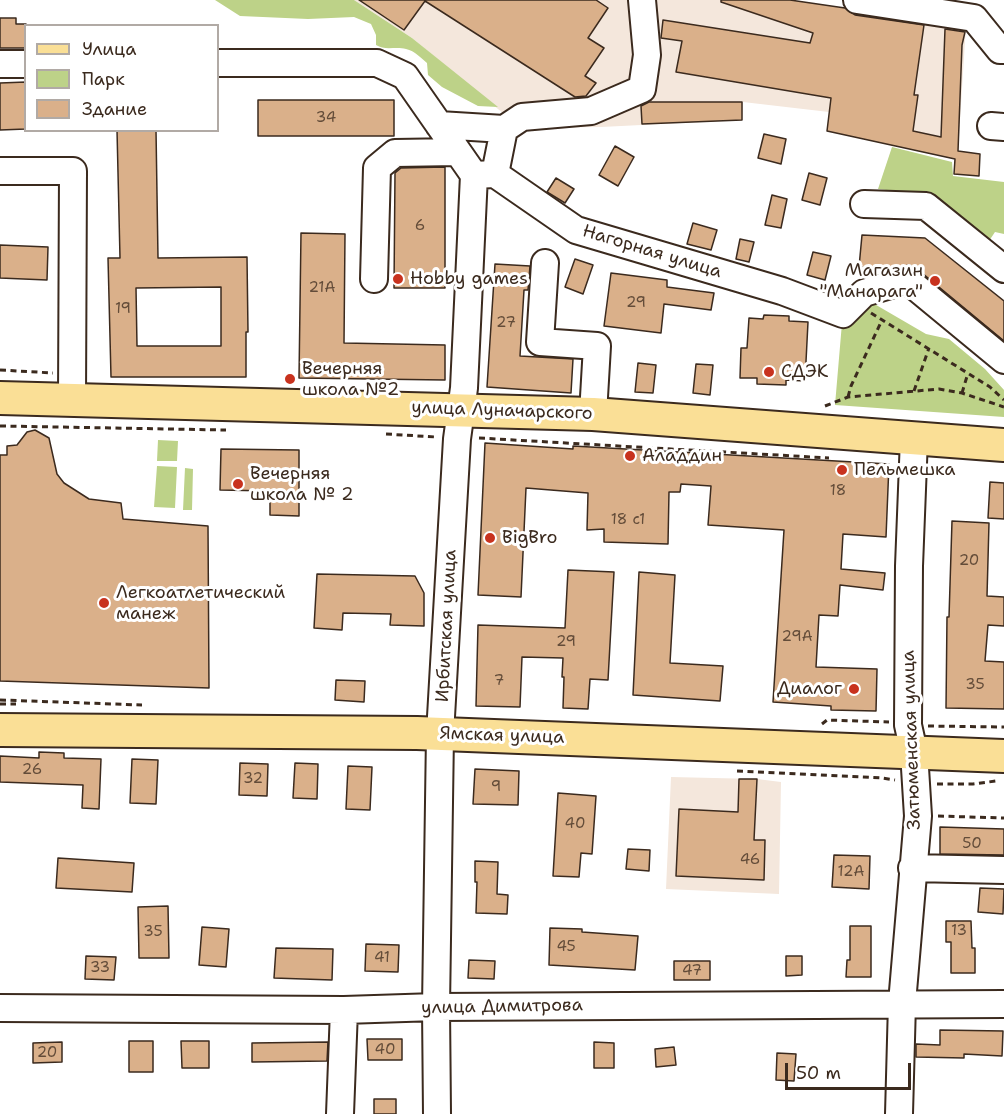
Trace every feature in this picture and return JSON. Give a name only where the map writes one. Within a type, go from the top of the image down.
[{"type":"main road","name":"улица Луначарского","points":[[0,398],[72,387],[467,424],[593,414],[1004,445]]},
{"type":"main road","name":"Ямская улица","points":[[0,730],[440,734],[914,752],[1003,768]]},
{"type":"street","points":[[439,125],[504,129],[522,117],[591,111],[642,89],[647,55],[642,0]]},
{"type":"street","points":[[857,0],[974,18],[1003,47]]},
{"type":"street","name":"Нагорная улица","points":[[219,63],[377,63],[405,76],[458,152],[484,175],[576,230],[782,291],[843,314],[864,293],[907,280],[1004,360]]},
{"type":"street","points":[[0,64],[24,64]]},
{"type":"street","name":"Ирбитская улица","points":[[437,1114],[436,1007],[440,734],[457,439],[467,424],[484,175],[504,129]]},
{"type":"street","points":[[374,279],[377,168],[395,153],[458,152]]},
{"type":"street","points":[[0,171],[73,171],[72,387]]},
{"type":"street","points":[[864,204],[926,206],[1004,269]]},
{"type":"street","points":[[545,263],[540,342],[597,346],[593,414]]},
{"type":"street","name":"Затюменская улица","points":[[899,1114],[902,1003],[918,816],[914,752],[908,725],[914,438]]},
{"type":"street","points":[[912,868],[1004,870]]},
{"type":"street","name":"улица Димитрова","points":[[0,1008],[344,1010],[436,1007],[1004,1004]]},
{"type":"street","points":[[340,1114],[344,1010]]},
{"type":"path","points":[[855,302],[990,387],[1004,400]]},
{"type":"path","points":[[848,398],[851,386],[882,319]]},
{"type":"path","points":[[914,391],[929,348]]},
{"type":"path","points":[[0,370],[72,387]]},
{"type":"path","points":[[962,393],[968,373]]},
{"type":"path","points":[[818,409],[848,398],[939,389],[962,393],[1004,407]]},
{"type":"path","points":[[467,424],[837,458]]},
{"type":"path","points":[[0,426],[237,430]]},
{"type":"path","points":[[378,434],[432,437]]},
{"type":"path","points":[[730,771],[882,777],[915,784],[973,784],[1003,768]]},
{"type":"path","points":[[918,816],[1004,818]]},
{"type":"shaded area","points":[[354,0],[790,0],[966,26],[958,151],[980,154],[979,176],[954,174],[954,159],[827,131],[829,112],[743,102],[742,120],[601,127],[521,128],[412,38]]},
{"type":"shaded area","points":[[671,777],[757,779],[781,782],[779,894],[666,889]]},
{"type":"green space","points":[[215,0],[354,0],[412,38],[498,107],[478,106],[442,87],[428,75],[427,63],[418,55],[406,49],[383,48],[376,45],[376,35],[371,24],[354,17],[308,19],[240,16]]},
{"type":"green space","points":[[892,147],[952,162],[953,176],[1004,182],[1004,234],[995,232],[987,244],[927,195],[878,189]]},
{"type":"green space","points":[[871,302],[926,334],[949,339],[985,369],[1004,390],[1004,417],[835,405],[842,323],[860,315]]},
{"type":"green space","points":[[158,440],[178,441],[177,461],[157,461]]},
{"type":"green space","points":[[157,466],[177,467],[175,508],[154,507]]},
{"type":"green space","points":[[185,468],[193,469],[192,510],[183,510]]},
{"type":"building","points":[[359,0],[596,0],[608,8],[588,38],[604,48],[585,76],[596,83],[586,96],[575,97],[425,1],[404,30]]},
{"type":"building","points":[[721,0],[790,0],[845,8],[855,15],[924,25],[914,95],[918,95],[913,131],[941,137],[945,29],[965,32],[962,45],[958,151],[980,154],[979,176],[954,174],[955,159],[827,131],[831,98],[676,72],[682,41],[661,38],[663,20],[810,43],[813,33],[721,2]]},
{"type":"building","points":[[0,18],[16,18],[16,24],[24,24],[24,48],[0,48]]},
{"type":"building","points":[[24,82],[24,129],[0,130],[0,83]]},
{"type":"building","points":[[258,100],[394,100],[394,136],[258,136]]},
{"type":"building","points":[[649,102],[742,102],[742,120],[642,124],[641,106]]},
{"type":"building","points":[[117,132],[156,132],[158,258],[247,257],[246,377],[111,377],[108,258],[120,258]],"holes":[[[221,287],[221,346],[137,346],[136,288]]]},
{"type":"building","points":[[764,134],[786,139],[781,164],[758,158]]},
{"type":"building","points":[[615,146],[634,157],[618,186],[599,175]]},
{"type":"building","points":[[445,167],[445,288],[394,288],[395,173],[401,168]]},
{"type":"building","points":[[809,173],[827,178],[820,205],[802,200]]},
{"type":"building","points":[[556,178],[574,189],[565,203],[547,192]]},
{"type":"building","points":[[772,195],[787,199],[781,228],[765,225]]},
{"type":"building","points":[[693,223],[717,230],[711,250],[687,244]]},
{"type":"building","points":[[301,233],[345,234],[344,343],[445,345],[445,380],[299,378]]},
{"type":"building","points":[[862,235],[925,238],[1004,301],[1004,341],[916,268],[909,265],[891,269],[859,267]]},
{"type":"building","points":[[740,239],[754,242],[749,262],[736,259]]},
{"type":"building","points":[[0,245],[48,247],[47,280],[0,278]]},
{"type":"building","points":[[813,252],[831,256],[825,280],[807,275]]},
{"type":"building","points":[[575,259],[593,265],[583,294],[565,287]]},
{"type":"building","points":[[495,264],[530,266],[528,290],[524,290],[520,356],[573,359],[571,393],[487,387]]},
{"type":"building","points":[[611,273],[667,280],[667,287],[714,293],[711,310],[664,304],[661,333],[604,326]]},
{"type":"building","points":[[764,315],[789,316],[789,321],[808,322],[805,381],[786,380],[786,385],[757,384],[757,378],[740,378],[741,348],[747,348],[749,318],[763,319]]},
{"type":"building","points":[[638,363],[656,365],[653,393],[635,392]]},
{"type":"building","points":[[696,364],[713,365],[710,395],[693,393]]},
{"type":"building","name":"Легкоатлетический манеж","points":[[35,430],[49,438],[57,474],[64,483],[89,499],[121,503],[123,519],[208,526],[209,688],[0,681],[0,455],[7,455],[7,446],[17,445],[27,432]]},
{"type":"building","points":[[485,443],[889,464],[886,537],[843,534],[841,569],[885,573],[883,590],[840,585],[838,616],[819,615],[816,667],[877,669],[876,711],[831,710],[831,706],[773,702],[784,530],[708,525],[711,486],[681,484],[680,492],[669,492],[668,544],[604,542],[604,529],[587,530],[588,493],[526,488],[521,597],[478,595]]},
{"type":"building","name":"Вечерняя школа № 2","points":[[221,449],[299,450],[299,516],[270,515],[270,491],[220,490]]},
{"type":"building","points":[[990,482],[1004,483],[1004,519],[988,518]]},
{"type":"building","points":[[952,521],[989,523],[987,596],[1004,597],[1004,626],[988,625],[985,661],[1004,662],[1004,709],[946,708],[947,617],[949,617]]},
{"type":"building","points":[[568,570],[614,572],[608,680],[590,679],[588,709],[563,708],[563,658],[522,657],[520,707],[476,706],[478,625],[565,628]]},
{"type":"building","points":[[639,572],[675,575],[670,663],[723,666],[720,701],[633,695]]},
{"type":"building","points":[[317,574],[415,576],[424,593],[424,626],[390,625],[391,614],[343,613],[342,630],[314,628]]},
{"type":"building","points":[[336,680],[365,681],[364,702],[335,700]]},
{"type":"building","points":[[39,752],[64,753],[64,758],[101,759],[99,809],[82,808],[83,785],[0,782],[0,756],[39,758]]},
{"type":"building","points":[[132,759],[158,760],[156,804],[130,803]]},
{"type":"building","points":[[240,763],[268,764],[267,796],[239,795]]},
{"type":"building","points":[[295,763],[318,764],[317,799],[293,798]]},
{"type":"building","points":[[348,766],[372,767],[370,810],[346,809]]},
{"type":"building","points":[[475,769],[519,771],[518,805],[473,804]]},
{"type":"building","points":[[739,779],[757,779],[754,840],[765,840],[764,880],[676,876],[679,809],[738,812]]},
{"type":"building","points":[[558,793],[596,796],[592,854],[581,853],[579,877],[553,876]]},
{"type":"building","points":[[940,827],[1004,829],[1004,855],[940,854]]},
{"type":"building","points":[[628,849],[650,850],[649,871],[626,869]]},
{"type":"building","points":[[834,855],[870,856],[869,889],[832,887]]},
{"type":"building","points":[[58,858],[134,863],[132,892],[56,888]]},
{"type":"building","points":[[475,861],[498,862],[497,894],[508,895],[507,914],[476,913]]},
{"type":"building","points":[[980,888],[1004,889],[1003,914],[978,912]]},
{"type":"building","points":[[168,906],[169,958],[139,958],[138,907]]},
{"type":"building","points":[[946,921],[971,921],[972,948],[975,948],[975,973],[951,973],[951,942],[946,942]]},
{"type":"building","points":[[850,926],[871,926],[871,977],[846,977],[847,960],[850,960]]},
{"type":"building","points":[[202,927],[229,929],[226,967],[199,965]]},
{"type":"building","points":[[550,928],[582,929],[582,932],[638,936],[635,970],[549,965]]},
{"type":"building","points":[[366,944],[399,945],[398,972],[365,971]]},
{"type":"building","points":[[276,948],[333,949],[332,980],[274,978]]},
{"type":"building","points":[[86,956],[116,957],[114,980],[85,979]]},
{"type":"building","points":[[786,956],[802,956],[802,975],[786,976]]},
{"type":"building","points":[[469,960],[495,961],[494,979],[468,978]]},
{"type":"building","points":[[674,961],[710,961],[710,980],[674,980]]},
{"type":"building","points":[[940,1030],[1003,1031],[1002,1056],[964,1054],[964,1058],[916,1057],[916,1044],[940,1045]]},
{"type":"building","points":[[367,1039],[402,1039],[402,1060],[368,1060]]},
{"type":"building","points":[[129,1041],[153,1041],[153,1072],[129,1072]]},
{"type":"building","points":[[181,1041],[209,1041],[209,1068],[182,1068]]},
{"type":"building","points":[[62,1042],[62,1062],[33,1063],[33,1043]]},
{"type":"building","points":[[328,1042],[327,1061],[252,1062],[252,1043]]},
{"type":"building","points":[[594,1042],[614,1043],[614,1068],[594,1068]]},
{"type":"building","points":[[674,1047],[676,1065],[656,1067],[655,1049]]},
{"type":"building","points":[[777,1053],[796,1054],[794,1081],[776,1080]]},
{"type":"building","points":[[374,1099],[396,1099],[396,1114],[374,1114]]},
{"type":"place","name":"Hobby games","points":[[398,279]]},
{"type":"place","name":"Магазин \"Манарага\"","points":[[935,281]]},
{"type":"place","name":"СДЭК","points":[[769,372]]},
{"type":"place","name":"Вечерняя школа №2","points":[[290,379]]},
{"type":"place","name":"Аладдин","points":[[630,456]]},
{"type":"place","name":"Пельмешка","points":[[842,470]]},
{"type":"place","name":"Вечерняя школа № 2","points":[[238,484]]},
{"type":"place","name":"BigBro","points":[[490,538]]},
{"type":"place","name":"Легкоатлетический манеж","points":[[104,603]]},
{"type":"place","name":"Диалог","points":[[854,689]]}]
